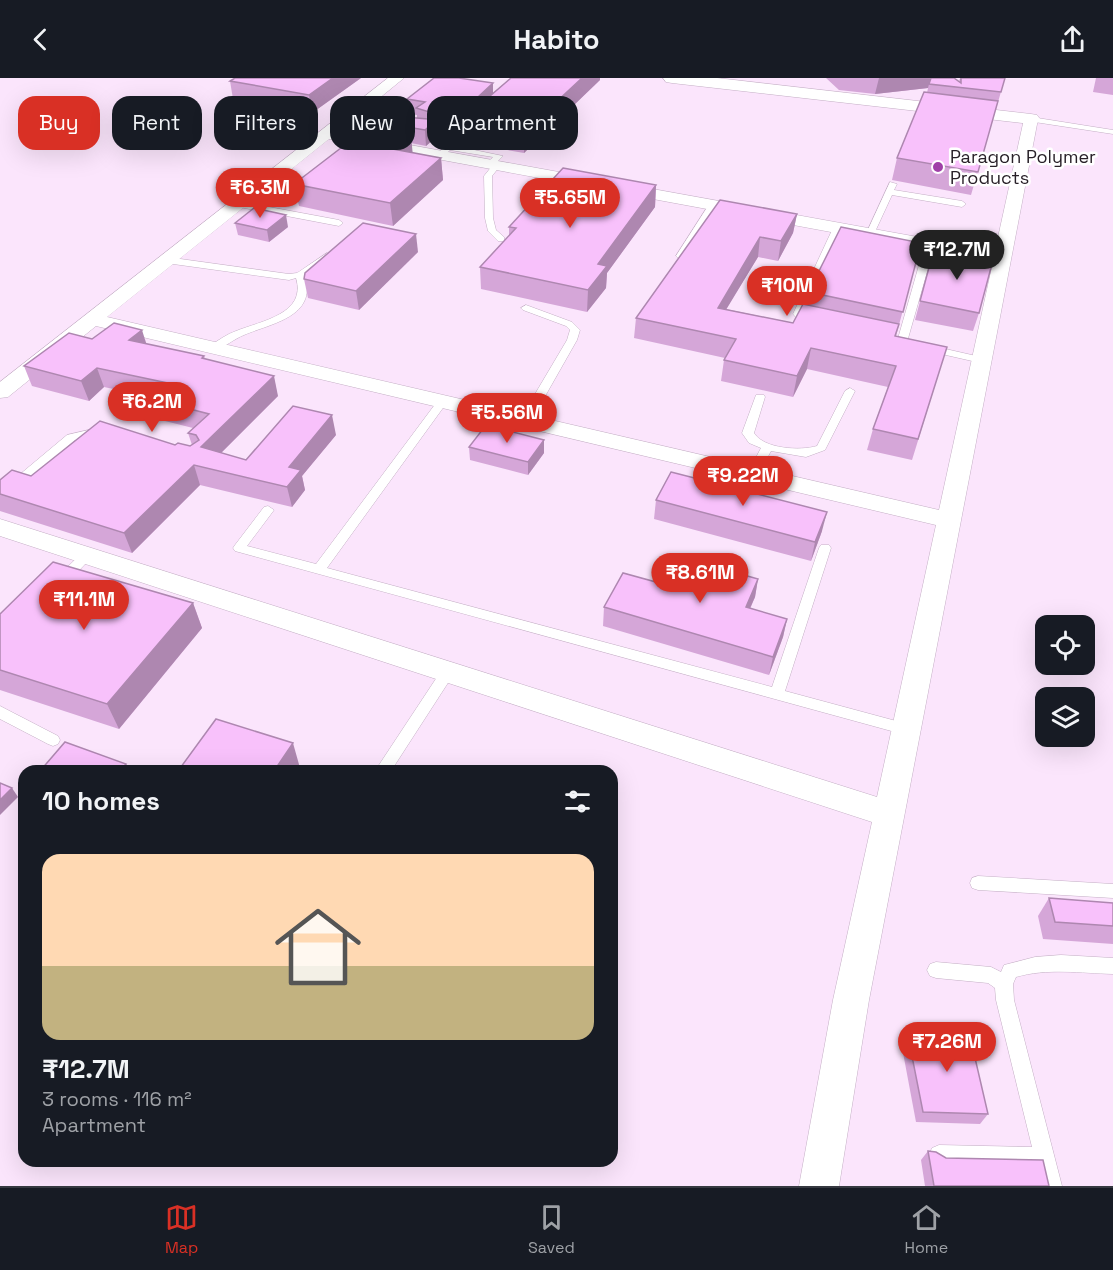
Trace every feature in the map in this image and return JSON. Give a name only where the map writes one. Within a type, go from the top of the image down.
[{"type":"street","points":[[374,96],[397,78]]},
{"type":"street","points":[[672,78],[718,81],[1031,119],[851,1000],[819,1186]]},
{"type":"street","points":[[0,392],[330,131]]},
{"type":"street","points":[[415,146],[452,153],[493,165],[1002,258]]},
{"type":"street","points":[[92,319],[949,520]]},
{"type":"street","points":[[0,527],[889,814]]},
{"type":"lane","points":[[1031,119],[1113,132]]},
{"type":"lane","points":[[493,165],[488,176],[489,218],[492,231],[501,239]]},
{"type":"lane","points":[[870,234],[892,188],[962,204]]},
{"type":"lane","points":[[237,204],[339,223]]},
{"type":"lane","points":[[681,256],[712,205]]},
{"type":"lane","points":[[821,325],[803,320],[798,314],[835,245],[837,228]]},
{"type":"lane","points":[[166,260],[290,277],[300,275],[327,256]]},
{"type":"lane","points":[[894,256],[921,261],[924,265],[902,342]]},
{"type":"lane","points":[[215,348],[228,338],[274,320],[302,302],[305,286],[300,275]]},
{"type":"lane","points":[[525,421],[572,340],[575,330],[569,324],[526,308]]},
{"type":"lane","points":[[890,340],[981,360]]},
{"type":"lane","points":[[760,397],[748,433],[753,441],[767,447],[806,453],[821,448],[850,391]]},
{"type":"lane","points":[[318,571],[443,401]]},
{"type":"lane","points":[[0,497],[71,437],[93,432],[114,438]]},
{"type":"lane","points":[[753,474],[767,447]]},
{"type":"lane","points":[[268,510],[239,548],[906,729]]},
{"type":"lane","points":[[777,694],[825,548]]},
{"type":"lane","points":[[54,587],[87,555]]},
{"type":"lane","points":[[387,765],[448,672]]},
{"type":"lane","points":[[0,712],[53,740]]},
{"type":"lane","points":[[978,884],[1113,891]]},
{"type":"lane","points":[[1052,1186],[1005,1000],[1004,984],[1010,971],[1022,966],[1044,964],[1113,966]]},
{"type":"lane","points":[[936,970],[991,975],[1004,984]]},
{"type":"lane","points":[[939,1155],[1045,1157]]},
{"type":"building","points":[[235,78],[333,78],[309,95],[230,81]]},
{"type":"building","points":[[434,78],[459,78],[493,83],[479,96],[427,96],[427,111],[416,108],[425,102],[415,100],[415,96],[411,96]]},
{"type":"building","points":[[511,78],[582,78],[563,96],[490,96]]},
{"type":"building","points":[[931,78],[954,78],[961,83],[961,78],[1005,78],[1001,92],[929,84]]},
{"type":"building","points":[[924,92],[998,101],[978,172],[897,158]]},
{"type":"building","points":[[415,118],[427,119],[427,128],[415,128]]},
{"type":"building","points":[[338,150],[398,150],[441,158],[390,203],[294,184]]},
{"type":"building","points":[[563,168],[656,185],[598,264],[607,266],[588,290],[480,267],[516,228],[509,227]]},
{"type":"building","points":[[720,200],[797,214],[781,241],[760,237],[718,308],[793,323],[803,304],[899,324],[895,336],[947,347],[918,439],[873,429],[896,366],[811,348],[797,376],[724,360],[736,339],[636,318]]},
{"type":"building","points":[[254,208],[286,215],[267,230],[235,223]]},
{"type":"building","points":[[363,223],[416,234],[356,291],[304,279],[305,273]]},
{"type":"building","points":[[841,227],[921,243],[903,312],[818,294],[810,289]]},
{"type":"building","points":[[934,249],[993,260],[979,313],[920,301]]},
{"type":"building","points":[[114,323],[142,330],[129,340],[204,356],[202,358],[274,376],[201,447],[246,460],[293,406],[332,415],[289,467],[301,470],[287,487],[194,465],[124,533],[0,494],[0,480],[12,470],[31,476],[100,421],[175,445],[178,443],[190,446],[199,440],[196,435],[188,433],[209,414],[159,401],[177,385],[97,368],[81,381],[24,366],[69,333],[92,339]]},
{"type":"building","points":[[486,425],[544,440],[528,462],[469,447]]},
{"type":"building","points":[[671,472],[827,512],[815,542],[656,500]]},
{"type":"building","points":[[670,554],[758,579],[746,607],[787,619],[773,657],[604,607],[623,573],[656,582]]},
{"type":"building","points":[[53,562],[193,603],[107,704],[0,670],[0,614]]},
{"type":"building","points":[[216,719],[293,743],[278,765],[182,765]]},
{"type":"building","points":[[65,742],[126,764],[125,765],[45,765]]},
{"type":"building","points":[[0,783],[12,788],[0,800]]},
{"type":"building","points":[[1049,898],[1113,903],[1113,926],[1055,922]]},
{"type":"building","points":[[907,1031],[969,1032],[988,1114],[923,1112]]},
{"type":"building","points":[[928,1151],[936,1152],[946,1158],[1043,1160],[1049,1186],[934,1186]]},
{"type":"place","name":"Paragon Polymer Products","points":[[938,167]]}]
